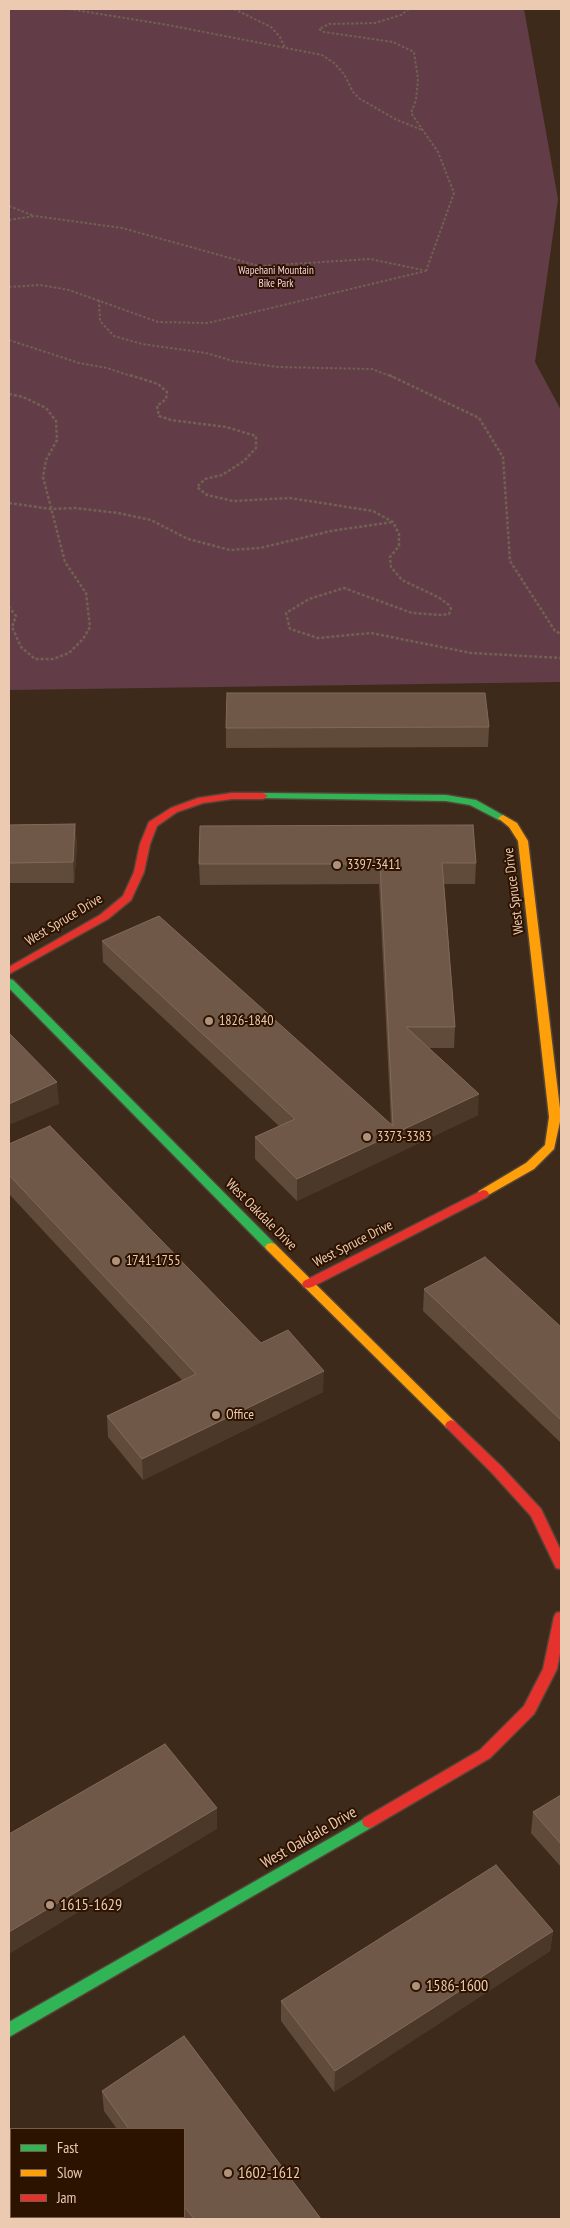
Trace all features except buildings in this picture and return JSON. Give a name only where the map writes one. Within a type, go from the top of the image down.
[{"type":"street","name":"West Spruce Drive","points":[[9,971],[104,917],[127,898],[140,872],[145,844],[153,824],[174,810],[201,800],[232,796],[446,798],[473,802],[495,812],[513,825],[523,840],[555,1117],[550,1146],[530,1166],[501,1185],[308,1284]]},
{"type":"street","name":"West Oakdale Drive","points":[[9,982],[308,1284],[497,1470],[536,1513],[561,1564]]},
{"type":"street","name":"West Oakdale Drive","points":[[9,2030],[485,1754],[529,1710],[550,1669],[561,1618]]},
{"type":"path","points":[[69,9],[149,21],[322,55],[329,59],[344,74],[353,92],[360,100],[395,119],[424,131]]},
{"type":"path","points":[[234,9],[271,27],[280,37],[286,48]]},
{"type":"path","points":[[409,9],[400,15],[375,24],[329,24],[319,29],[324,32],[393,42],[408,47],[414,52],[418,79],[416,100],[411,113],[438,152],[454,193],[426,271]]},
{"type":"path","points":[[9,206],[35,216],[122,228],[259,266],[370,259],[426,271]]},
{"type":"path","points":[[9,220],[35,216]]},
{"type":"path","points":[[9,287],[40,285],[69,290],[158,322],[208,323],[426,271]]},
{"type":"path","points":[[99,300],[100,321],[114,336],[142,344],[206,353],[233,361],[278,367],[372,369],[402,380],[479,418],[503,457],[510,561],[555,632],[561,634]]},
{"type":"path","points":[[9,340],[80,363],[107,368],[158,384],[167,392],[166,399],[157,406],[160,416],[171,420],[226,427],[256,436],[256,448],[244,461],[222,475],[205,479],[197,488],[206,495],[233,501],[290,498],[374,511],[393,522],[399,534],[399,546],[390,557],[391,567],[402,580],[449,605],[451,609],[449,614],[431,616],[412,613],[344,588],[309,599],[286,613],[290,629],[318,638],[371,633],[471,653],[561,658]]},
{"type":"path","points":[[9,394],[46,408],[56,421],[57,440],[46,460],[43,477],[65,562],[86,593],[90,627],[83,639],[69,653],[53,659],[35,659],[21,647],[12,628],[16,616]]},
{"type":"path","points":[[9,503],[51,509],[75,508],[118,512],[151,520],[188,538],[230,550],[260,548],[331,531],[393,522]]},
{"type":"path","points":[[9,608],[16,616]]},
{"type":"path","points":[[9,617],[16,616]]},
{"type":"green space","name":"Wapehani Mountain Bike Park","points":[[9,9],[524,9],[558,199],[535,362],[561,410],[561,682],[9,690]]},
{"type":"traffic: fast","points":[[263,796],[446,798],[473,802],[503,818]]},
{"type":"traffic: fast","points":[[9,982],[271,1247]]},
{"type":"traffic: fast","points":[[9,2030],[369,1822]]},
{"type":"traffic: slow","points":[[483,1194],[530,1166],[550,1146],[555,1117],[523,841],[513,825],[503,818]]},
{"type":"traffic: slow","points":[[271,1247],[451,1425]]},
{"type":"traffic: jam","points":[[9,971],[104,917],[127,898],[139,872],[145,844],[153,824],[174,810],[201,800],[232,796],[263,796]]},
{"type":"traffic: jam","points":[[308,1284],[483,1194]]},
{"type":"traffic: jam","points":[[451,1425],[497,1470],[536,1513],[561,1564]]},
{"type":"traffic: jam","points":[[369,1822],[485,1754],[529,1710],[550,1669],[561,1617]]},
{"type":"place","name":"3397-3411","points":[[337,865]]},
{"type":"place","name":"1826-1840","points":[[209,1021]]},
{"type":"place","name":"3373-3383","points":[[367,1137]]},
{"type":"place","name":"1741-1755","points":[[116,1261]]},
{"type":"place","name":"Office","points":[[216,1415]]},
{"type":"place","name":"1615-1629","points":[[50,1905]]},
{"type":"place","name":"1586-1600","points":[[416,1986]]},
{"type":"place","name":"1602-1612","points":[[228,2173]]}]
